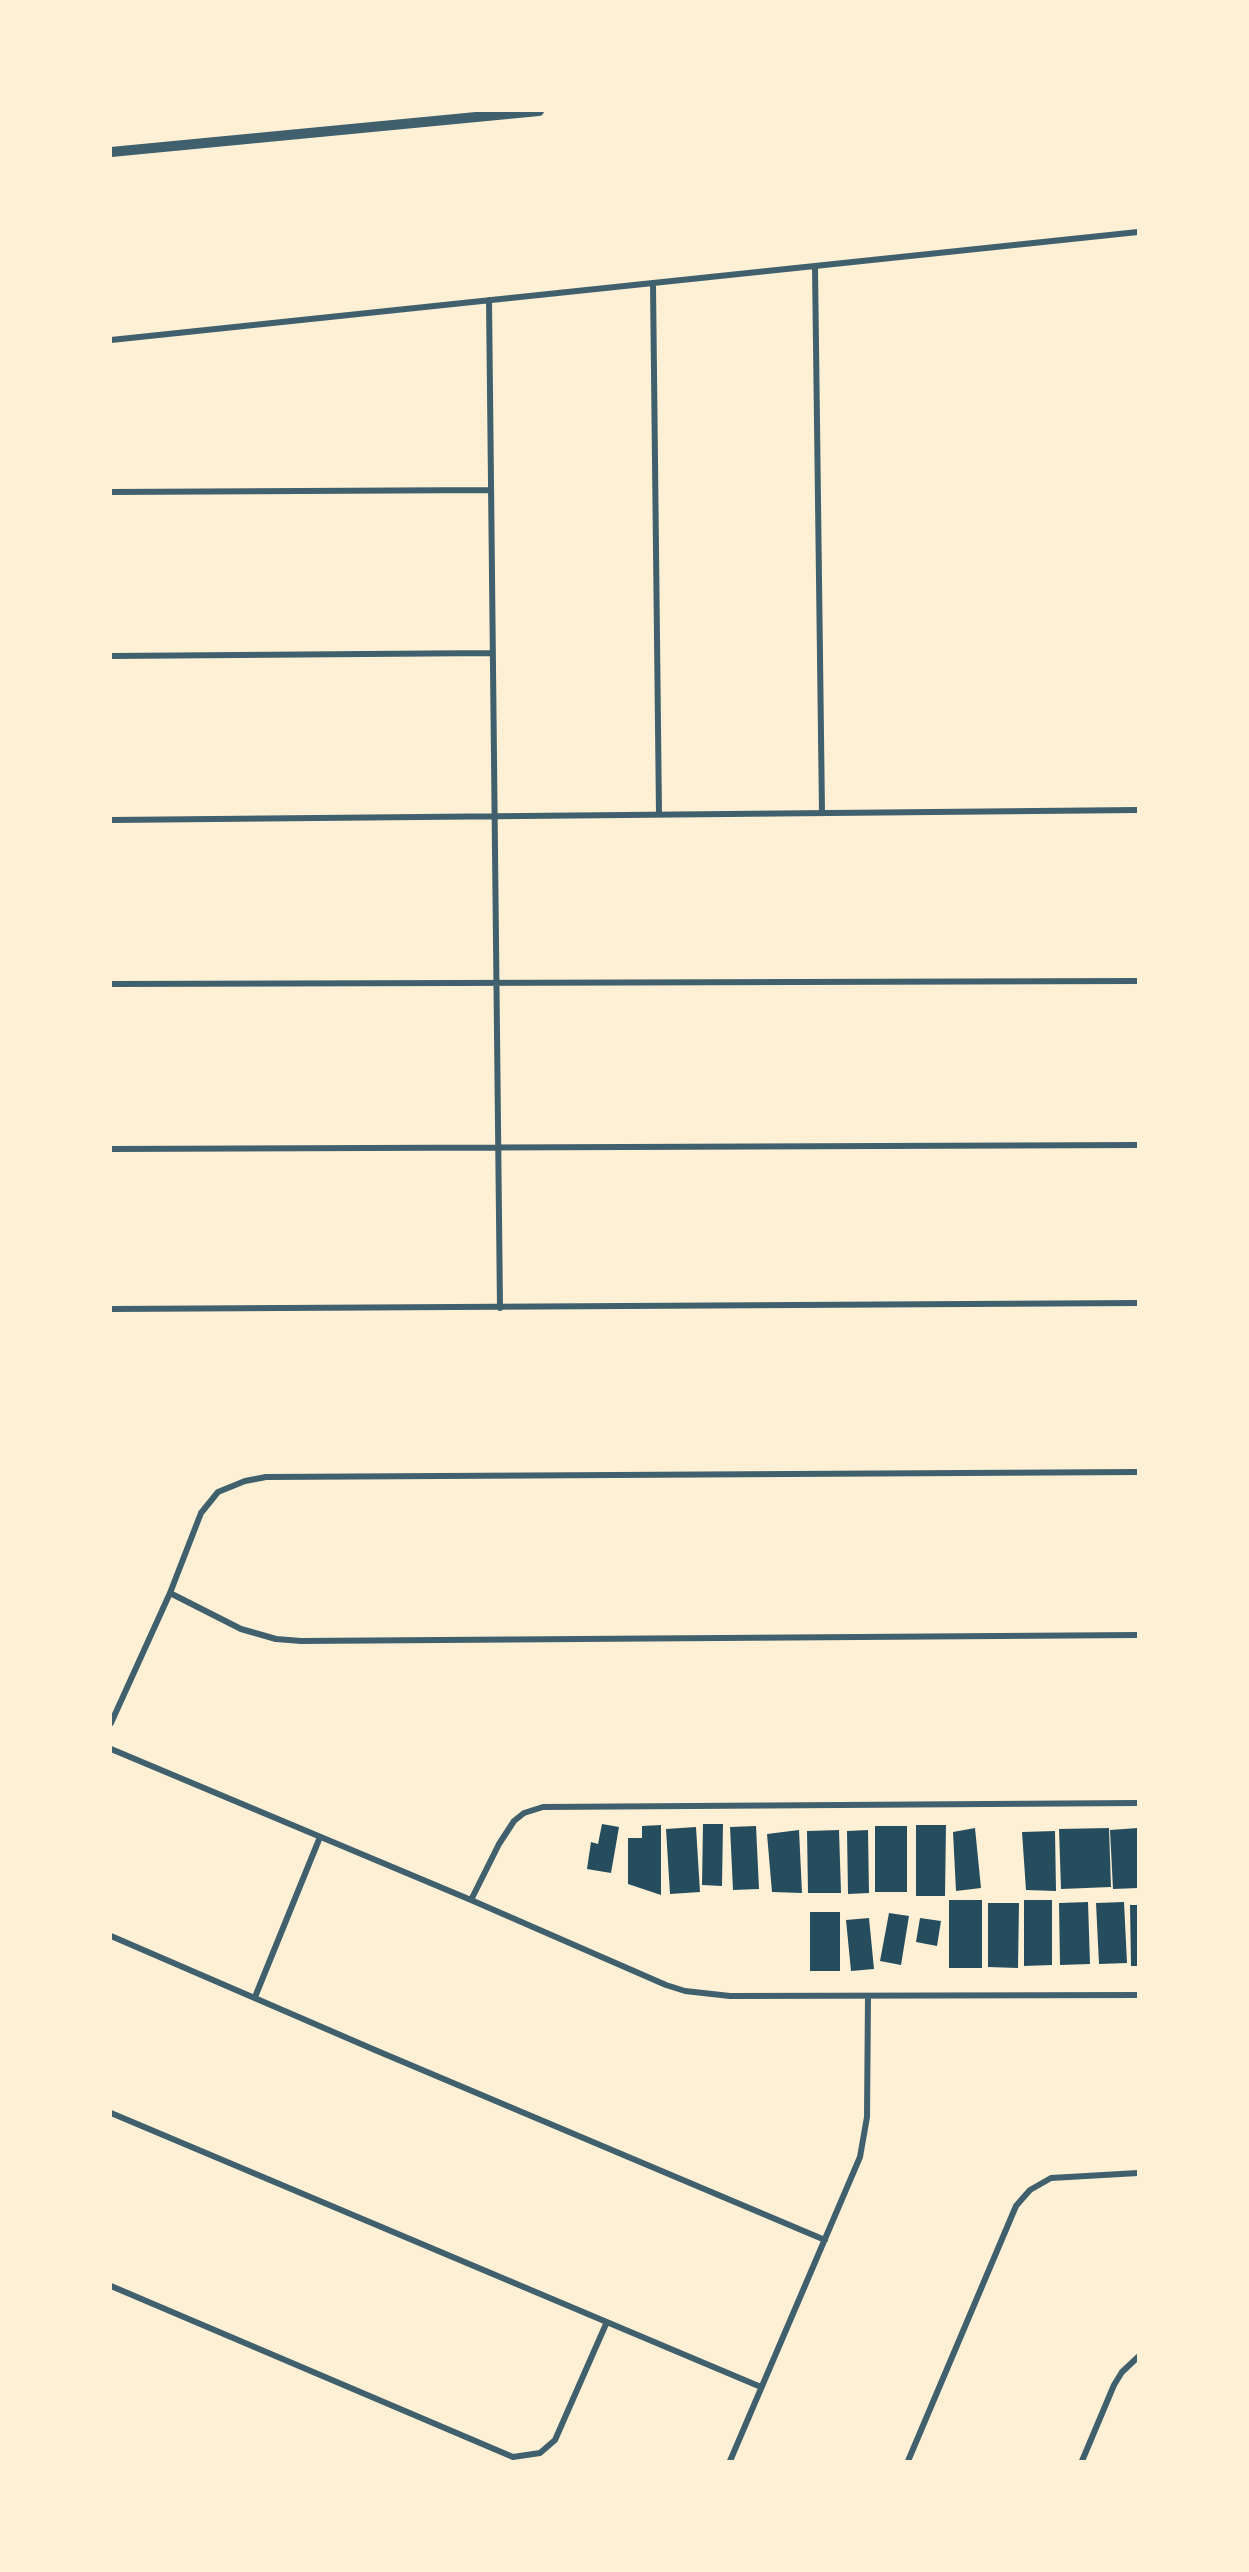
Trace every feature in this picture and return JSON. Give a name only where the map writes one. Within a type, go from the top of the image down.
[{"type":"street","points":[[111,152],[538,111]]},
{"type":"street","points":[[111,340],[1138,232]]},
{"type":"street","points":[[815,267],[822,812]]},
{"type":"street","points":[[653,284],[659,814]]},
{"type":"street","points":[[489,300],[496,1147],[500,1308]]},
{"type":"street","points":[[111,492],[491,490]]},
{"type":"street","points":[[111,656],[492,653]]},
{"type":"street","points":[[111,820],[1138,810]]},
{"type":"street","points":[[111,984],[495,981],[1138,981]]},
{"type":"street","points":[[111,1149],[1138,1145]]},
{"type":"street","points":[[111,1309],[1138,1304]]},
{"type":"street","points":[[111,1723],[170,1593],[201,1513],[210,1501],[230,1486],[266,1477],[1138,1472]]},
{"type":"street","points":[[170,1593],[241,1629],[276,1639],[301,1641],[1138,1635]]},
{"type":"street","points":[[111,1749],[471,1900],[666,1985],[685,1991],[730,1996],[1138,1995]]},
{"type":"street","points":[[471,1900],[510,1826],[524,1813],[543,1807],[1138,1803]]},
{"type":"street","points":[[255,1997],[320,1837]]},
{"type":"street","points":[[111,1936],[825,2240]]},
{"type":"street","points":[[730,2461],[860,2157],[866,2131],[868,1996]]},
{"type":"street","points":[[111,2113],[606,2324],[761,2387]]},
{"type":"street","points":[[908,2461],[1012,2216],[1022,2199],[1030,2190],[1051,2178],[1138,2173]]},
{"type":"street","points":[[111,2286],[513,2457],[540,2453],[555,2440],[606,2324]]},
{"type":"street","points":[[1082,2461],[1114,2385],[1122,2372],[1138,2357]]},
{"type":"building","points":[[602,1824],[619,1827],[611,1873],[587,1869],[591,1842],[598,1844]]},
{"type":"building","points":[[703,1824],[723,1824],[722,1886],[702,1885]]},
{"type":"building","points":[[661,1825],[661,1895],[628,1884],[628,1838],[642,1838],[642,1826]]},
{"type":"building","points":[[916,1825],[946,1825],[945,1896],[916,1896]]},
{"type":"building","points":[[756,1826],[759,1889],[733,1890],[730,1827]]},
{"type":"building","points":[[875,1826],[907,1826],[907,1892],[875,1892]]},
{"type":"building","points":[[696,1827],[700,1892],[670,1894],[666,1829]]},
{"type":"building","points":[[975,1828],[981,1888],[956,1891],[953,1832]]},
{"type":"building","points":[[1109,1828],[1111,1887],[1061,1889],[1059,1829]]},
{"type":"building","points":[[1138,1828],[1138,1888],[1113,1889],[1110,1830]]},
{"type":"building","points":[[799,1830],[802,1893],[772,1892],[767,1834]]},
{"type":"building","points":[[839,1830],[841,1893],[808,1893],[807,1831]]},
{"type":"building","points":[[868,1830],[869,1893],[848,1894],[847,1831]]},
{"type":"building","points":[[1055,1831],[1056,1891],[1026,1890],[1022,1832]]},
{"type":"building","points":[[949,1900],[982,1900],[982,1968],[949,1968]]},
{"type":"building","points":[[1024,1900],[1052,1900],[1052,1965],[1024,1966]]},
{"type":"building","points":[[1088,1902],[1090,1964],[1060,1965],[1059,1903]]},
{"type":"building","points":[[1124,1902],[1127,1963],[1099,1964],[1096,1903]]},
{"type":"building","points":[[988,1903],[1019,1903],[1018,1968],[988,1967]]},
{"type":"building","points":[[1130,1905],[1138,1905],[1138,1966],[1131,1966]]},
{"type":"building","points":[[810,1912],[840,1912],[840,1971],[810,1971]]},
{"type":"building","points":[[889,1913],[909,1916],[901,1965],[880,1961]]},
{"type":"building","points":[[869,1918],[874,1969],[851,1971],[846,1920]]},
{"type":"building","points":[[920,1918],[941,1921],[937,1946],[916,1942]]}]
